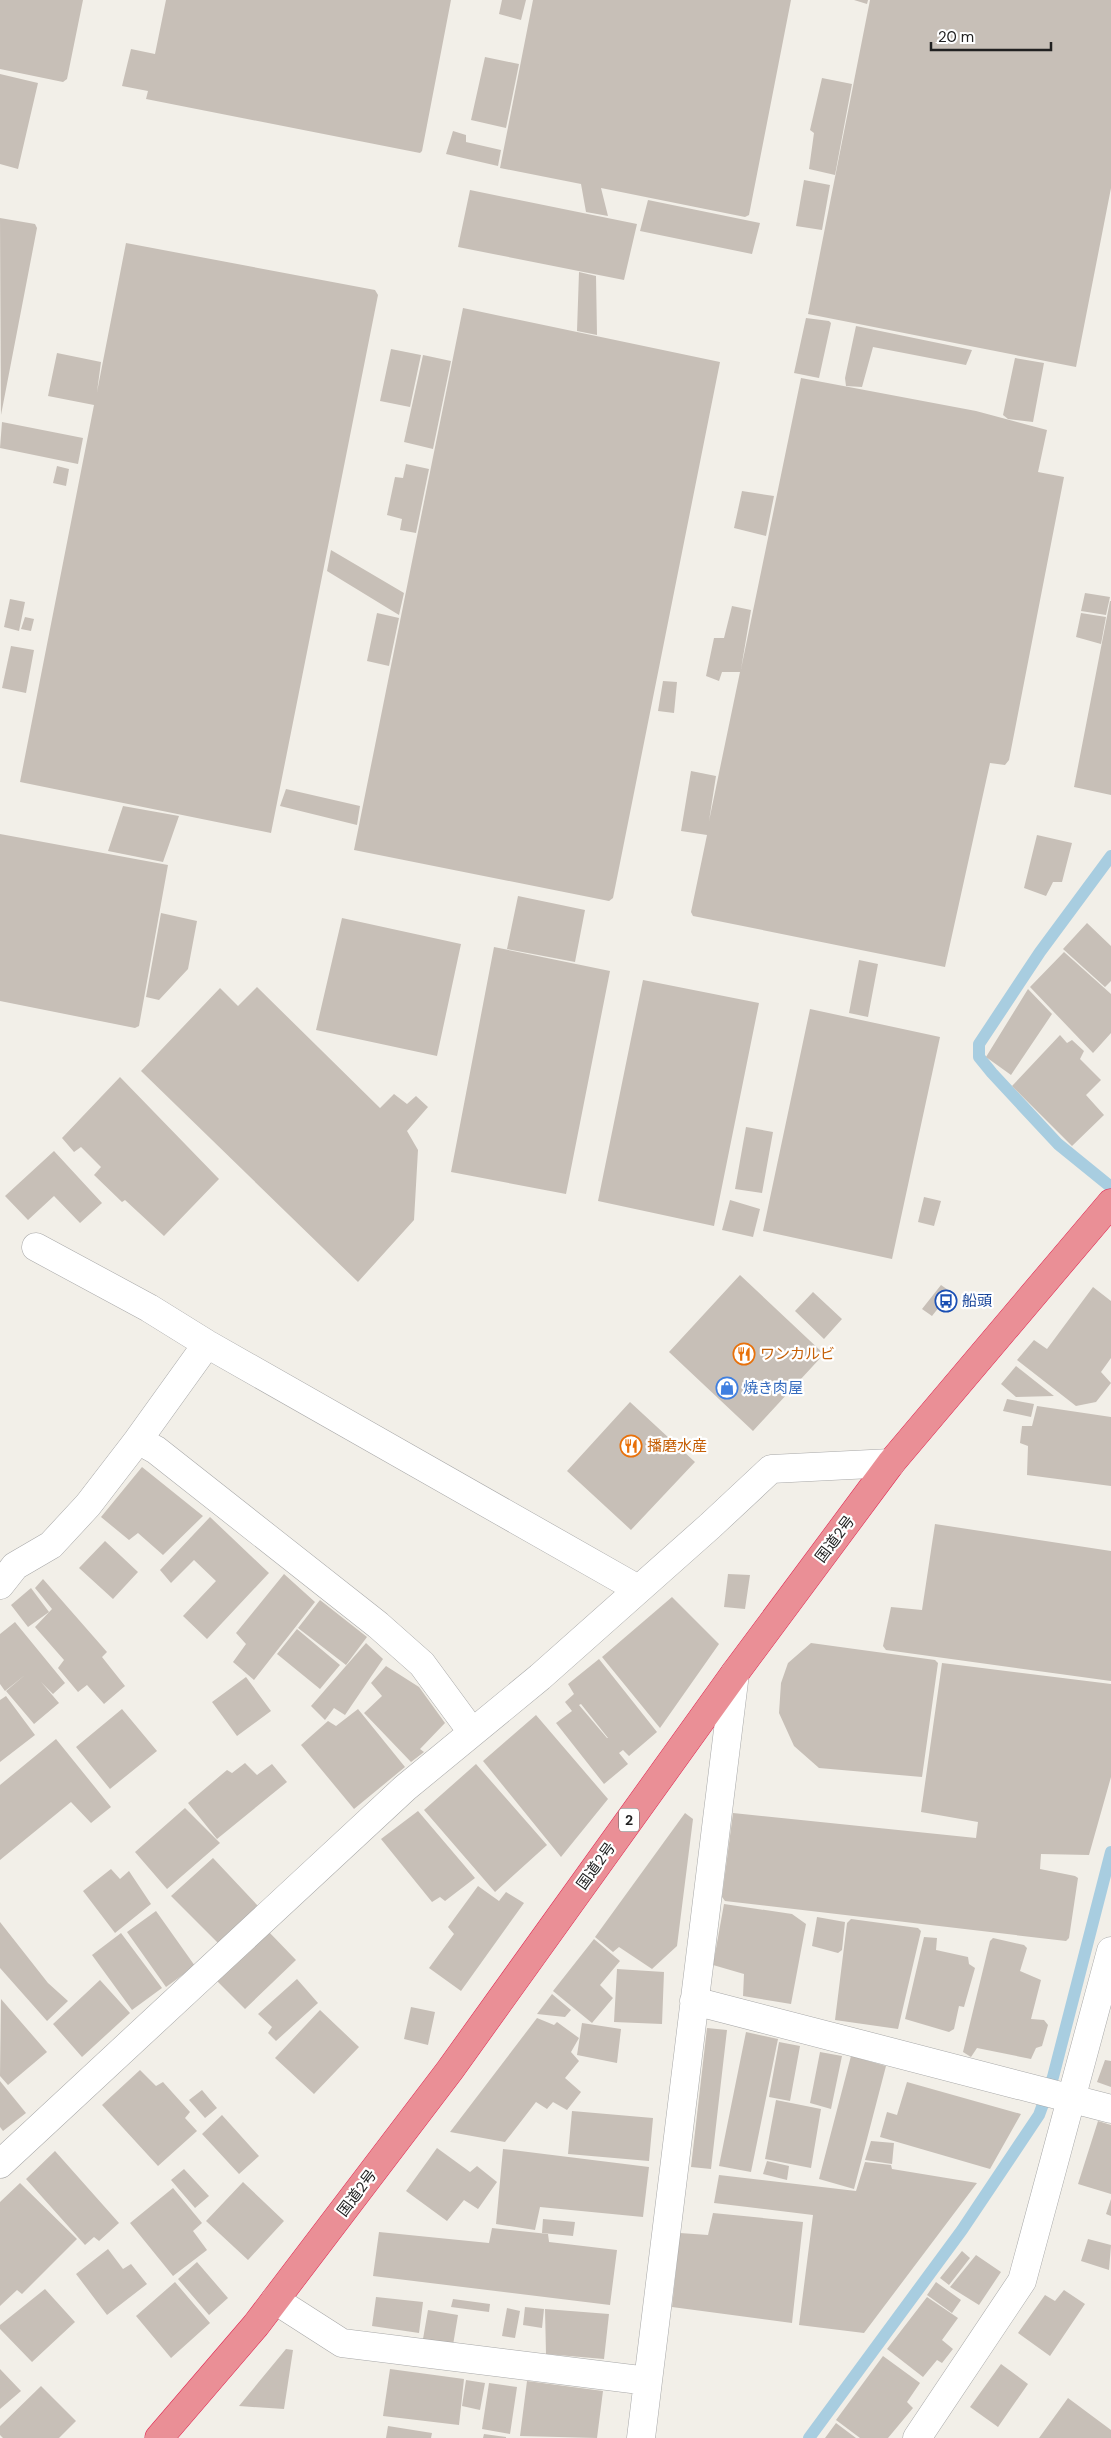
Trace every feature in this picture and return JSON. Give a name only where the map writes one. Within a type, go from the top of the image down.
[{"type":"highway","name":"国道2号","points":[[159,2438],[276,2300],[450,2070],[735,1673],[891,1463],[1109,1206]]},
{"type":"street","points":[[36,1247],[149,1308],[207,1344],[638,1589]]},
{"type":"street","points":[[0,1585],[15,1566],[51,1545],[88,1505],[138,1440],[207,1344]]},
{"type":"street","points":[[138,1440],[156,1450],[378,1625],[422,1664],[472,1732]]},
{"type":"street","points":[[0,2164],[405,1788],[540,1677],[771,1469],[891,1463]]},
{"type":"street","points":[[642,2438],[735,1673]]},
{"type":"street","points":[[917,2438],[1022,2281],[1068,2097],[1111,1951]]},
{"type":"street","points":[[694,2001],[1111,2109]]},
{"type":"street","points":[[276,2300],[342,2343],[648,2381]]},
{"type":"building","points":[[0,0],[83,0],[67,79],[63,82],[0,69]]},
{"type":"building","points":[[166,0],[451,0],[422,151],[420,153],[146,99],[148,91],[122,86],[131,49],[155,54]]},
{"type":"building","points":[[502,0],[526,0],[521,20],[499,14]]},
{"type":"building","points":[[533,0],[791,0],[749,215],[745,217],[601,188],[608,216],[586,212],[581,184],[500,168]]},
{"type":"building","points":[[854,0],[868,0],[867,4]]},
{"type":"building","points":[[870,0],[1111,0],[1111,188],[1076,367],[808,314]]},
{"type":"building","points":[[485,57],[519,64],[506,128],[471,120]]},
{"type":"building","points":[[0,74],[38,83],[18,169],[0,164]]},
{"type":"building","points":[[822,78],[852,84],[835,175],[809,169],[814,133],[810,130]]},
{"type":"building","points":[[453,131],[466,135],[466,142],[501,150],[498,166],[446,154]]},
{"type":"building","points":[[804,180],[830,185],[822,230],[796,226]]},
{"type":"building","points":[[470,190],[637,224],[624,280],[458,247]]},
{"type":"building","points":[[648,200],[760,223],[752,254],[640,231]]},
{"type":"building","points":[[0,218],[35,224],[37,228],[1,415]]},
{"type":"building","points":[[126,243],[375,290],[378,295],[271,833],[20,782],[94,405],[48,396],[57,353],[101,362],[97,392]]},
{"type":"building","points":[[579,272],[596,276],[597,335],[577,331]]},
{"type":"building","points":[[463,308],[720,362],[613,898],[609,901],[354,850]]},
{"type":"building","points":[[806,318],[829,321],[831,323],[819,378],[794,373]]},
{"type":"building","points":[[856,326],[972,350],[966,365],[873,347],[862,387],[846,386],[845,378]]},
{"type":"building","points":[[391,349],[421,355],[410,407],[380,401]]},
{"type":"building","points":[[423,355],[451,361],[433,449],[404,442]]},
{"type":"building","points":[[1015,358],[1044,363],[1033,422],[1008,419],[1003,415]]},
{"type":"building","points":[[801,378],[976,411],[1047,430],[1038,472],[1064,477],[1009,760],[1005,765],[990,763],[945,967],[693,916],[691,912],[707,835],[681,831],[691,771],[716,776],[709,821],[740,672],[722,672],[719,681],[706,676],[714,638],[724,638],[732,606],[751,610],[741,669]]},
{"type":"building","points":[[2,422],[83,438],[78,464],[0,448]]},
{"type":"building","points":[[406,464],[429,469],[416,533],[400,530],[402,519],[387,515],[395,477],[403,478]]},
{"type":"building","points":[[57,466],[69,469],[66,486],[53,483]]},
{"type":"building","points":[[742,491],[774,496],[766,536],[734,528]]},
{"type":"building","points":[[331,550],[404,593],[399,615],[327,571]]},
{"type":"building","points":[[1085,593],[1110,597],[1106,615],[1081,611]]},
{"type":"building","points":[[10,599],[25,602],[19,631],[4,627]]},
{"type":"building","points":[[1111,601],[1111,795],[1074,787]]},
{"type":"building","points":[[377,613],[399,618],[389,666],[367,661]]},
{"type":"building","points":[[1081,613],[1106,617],[1101,644],[1076,637]]},
{"type":"building","points":[[25,617],[34,619],[31,631],[21,629]]},
{"type":"building","points":[[11,646],[34,650],[26,693],[2,688]]},
{"type":"building","points":[[663,681],[677,682],[674,713],[658,711]]},
{"type":"building","points":[[286,789],[360,806],[357,825],[280,806]]},
{"type":"building","points":[[123,806],[179,816],[163,862],[108,851]]},
{"type":"building","points":[[0,834],[168,865],[139,1026],[135,1028],[0,1001]]},
{"type":"building","points":[[1037,835],[1072,843],[1062,882],[1053,882],[1046,896],[1024,888]]},
{"type":"building","points":[[518,896],[585,910],[575,962],[507,949]]},
{"type":"building","points":[[161,913],[197,921],[188,969],[159,1000],[146,997]]},
{"type":"building","points":[[342,918],[461,944],[437,1056],[316,1030]]},
{"type":"building","points":[[1087,923],[1111,946],[1111,981],[1105,987],[1063,949]]},
{"type":"building","points":[[494,947],[610,971],[566,1194],[451,1172]]},
{"type":"building","points":[[1064,952],[1111,994],[1111,1033],[1093,1053],[1030,987]]},
{"type":"building","points":[[859,960],[878,964],[868,1017],[849,1013]]},
{"type":"building","points":[[643,980],[759,1003],[714,1226],[598,1201]]},
{"type":"building","points":[[257,987],[380,1108],[394,1094],[407,1104],[416,1096],[428,1107],[407,1131],[418,1150],[414,1220],[358,1282],[141,1071],[220,988],[238,1006]]},
{"type":"building","points":[[1028,989],[1052,1014],[1011,1075],[986,1057]]},
{"type":"building","points":[[810,1009],[940,1037],[892,1259],[763,1231]]},
{"type":"building","points":[[1060,1035],[1067,1043],[1072,1040],[1084,1051],[1080,1059],[1101,1080],[1086,1095],[1104,1115],[1072,1146],[1012,1086]]},
{"type":"building","points":[[120,1077],[219,1179],[164,1236],[125,1200],[122,1202],[94,1175],[101,1167],[81,1147],[74,1152],[62,1138]]},
{"type":"building","points":[[746,1127],[773,1132],[762,1193],[735,1189]]},
{"type":"building","points":[[54,1151],[102,1203],[80,1223],[54,1196],[28,1220],[5,1196]]},
{"type":"building","points":[[924,1197],[941,1201],[934,1226],[918,1222]]},
{"type":"building","points":[[730,1200],[760,1209],[753,1237],[722,1230]]},
{"type":"building","points":[[740,1275],[824,1354],[753,1431],[669,1352]]},
{"type":"building","points":[[941,1285],[951,1292],[932,1316],[922,1309]]},
{"type":"building","points":[[1093,1287],[1111,1301],[1111,1358],[1101,1372],[1111,1383],[1096,1402],[1076,1406],[1017,1360],[1034,1340],[1047,1349]]},
{"type":"building","points":[[813,1292],[842,1319],[824,1339],[795,1311]]},
{"type":"building","points":[[1016,1366],[1054,1396],[1016,1397],[1001,1384]]},
{"type":"building","points":[[1007,1399],[1034,1404],[1031,1417],[1003,1411]]},
{"type":"building","points":[[630,1402],[695,1462],[631,1530],[567,1471]]},
{"type":"building","points":[[1037,1406],[1111,1417],[1111,1486],[1027,1475],[1028,1446],[1020,1443],[1022,1426],[1032,1426]]},
{"type":"building","points":[[142,1467],[203,1516],[163,1555],[138,1533],[129,1540],[101,1517]]},
{"type":"building","points":[[210,1517],[269,1573],[207,1639],[183,1616],[216,1581],[194,1560],[171,1583],[160,1570]]},
{"type":"building","points":[[935,1524],[1111,1551],[1111,1681],[886,1650],[883,1646],[891,1607],[922,1610]]},
{"type":"building","points":[[105,1541],[138,1572],[113,1599],[79,1568]]},
{"type":"building","points":[[284,1574],[315,1602],[254,1680],[233,1662],[246,1644],[236,1633]]},
{"type":"building","points":[[728,1574],[750,1575],[745,1609],[724,1607]]},
{"type":"building","points":[[43,1579],[107,1652],[102,1657],[125,1686],[104,1704],[87,1685],[78,1692],[58,1668],[64,1660],[35,1627],[52,1609],[35,1588]]},
{"type":"building","points":[[31,1588],[49,1612],[28,1627],[11,1605]]},
{"type":"building","points":[[672,1597],[719,1644],[660,1728],[602,1657]]},
{"type":"building","points":[[320,1600],[367,1637],[346,1665],[298,1628]]},
{"type":"building","points":[[15,1622],[65,1683],[53,1694],[41,1682],[59,1703],[34,1724],[6,1691],[25,1675],[5,1691],[0,1684],[0,1634]]},
{"type":"building","points":[[297,1629],[340,1665],[320,1689],[277,1654]]},
{"type":"building","points":[[366,1643],[383,1659],[345,1715],[334,1708],[325,1720],[311,1706]]},
{"type":"building","points":[[811,1643],[935,1660],[938,1663],[922,1777],[819,1768],[794,1746],[779,1713],[781,1683],[788,1663]]},
{"type":"building","points":[[599,1659],[657,1732],[629,1756],[623,1750],[619,1753],[628,1764],[604,1784],[556,1723],[572,1711],[565,1702],[574,1694],[568,1684]],"holes":[[[581,1704],[607,1738],[579,1705]]]},
{"type":"building","points":[[942,1663],[1111,1684],[1111,1777],[1089,1855],[1041,1854],[1040,1869],[1078,1878],[1069,1938],[1066,1941],[725,1901],[722,1897],[733,1813],[976,1838],[978,1822],[921,1812]]},
{"type":"building","points":[[386,1666],[419,1687],[445,1723],[420,1749],[424,1752],[411,1762],[364,1713],[382,1696],[371,1683]]},
{"type":"building","points":[[246,1677],[271,1711],[237,1736],[212,1702]]},
{"type":"building","points":[[6,1696],[35,1735],[0,1762],[0,1700]]},
{"type":"building","points":[[122,1709],[157,1751],[110,1789],[76,1747]]},
{"type":"building","points":[[358,1709],[405,1767],[354,1809],[301,1745],[328,1721],[336,1726]]},
{"type":"building","points":[[536,1715],[608,1799],[561,1857],[483,1761]]},
{"type":"building","points":[[56,1739],[111,1807],[91,1823],[71,1802],[0,1860],[0,1785]]},
{"type":"building","points":[[245,1763],[257,1775],[272,1764],[287,1782],[217,1839],[188,1803],[227,1770],[232,1773]]},
{"type":"building","points":[[476,1764],[547,1845],[495,1892],[424,1810]]},
{"type":"building","points":[[185,1808],[220,1843],[167,1889],[135,1852]]},
{"type":"building","points":[[418,1811],[475,1878],[445,1901],[440,1897],[432,1902],[381,1839]]},
{"type":"building","points":[[685,1813],[693,1819],[677,1946],[652,1969],[619,1947],[613,1952],[595,1937]]},
{"type":"building","points":[[213,1858],[258,1906],[218,1943],[171,1896]]},
{"type":"building","points":[[111,1869],[120,1879],[129,1871],[151,1904],[115,1933],[83,1891]]},
{"type":"building","points":[[478,1886],[499,1901],[506,1892],[524,1903],[461,1991],[429,1968],[454,1934],[448,1927]]},
{"type":"building","points":[[724,1904],[792,1914],[806,1924],[791,2004],[743,1996],[744,1974],[713,1965]]},
{"type":"building","points":[[156,1911],[195,1966],[166,1987],[127,1932]]},
{"type":"building","points":[[817,1917],[845,1922],[842,1950],[838,1953],[812,1946]]},
{"type":"building","points":[[851,1919],[918,1928],[921,1931],[898,2029],[835,2020],[847,1923]]},
{"type":"building","points":[[0,1922],[48,1983],[68,2001],[47,2021],[0,1968]]},
{"type":"building","points":[[268,1931],[296,1960],[245,2009],[216,1980]]},
{"type":"building","points":[[121,1933],[162,1988],[132,2010],[92,1955]]},
{"type":"building","points":[[924,1937],[937,1938],[936,1950],[968,1957],[969,1964],[975,1968],[964,2007],[959,2006],[954,2029],[949,2032],[905,2019]]},
{"type":"building","points":[[993,1938],[1024,1945],[1027,1948],[1020,1971],[1041,1980],[1031,2019],[1044,2020],[1048,2025],[1042,2046],[1036,2048],[1031,2059],[977,2048],[971,2057],[963,2052],[990,1941]]},
{"type":"building","points":[[594,1939],[620,1961],[600,1985],[613,1998],[592,2023],[553,1991]]},
{"type":"building","points":[[617,1969],[664,1972],[662,2024],[614,2022]]},
{"type":"building","points":[[297,1979],[318,2003],[276,2041],[268,2033],[272,2027],[258,2014]]},
{"type":"building","points":[[100,1980],[130,2013],[82,2057],[53,2024]]},
{"type":"building","points":[[552,1994],[571,2010],[565,2017],[537,2014]]},
{"type":"building","points":[[1,1999],[47,2052],[8,2085],[0,2076]]},
{"type":"building","points":[[411,2007],[435,2012],[428,2045],[404,2039]]},
{"type":"building","points":[[320,2010],[359,2047],[314,2094],[275,2058]]},
{"type":"building","points":[[537,2018],[554,2025],[557,2022],[579,2038],[571,2052],[579,2061],[565,2078],[581,2092],[567,2110],[553,2102],[547,2109],[536,2102],[505,2142],[450,2132]]},
{"type":"building","points":[[582,2023],[621,2029],[617,2063],[577,2055]]},
{"type":"building","points":[[707,2028],[727,2030],[711,2169],[691,2167]]},
{"type":"building","points":[[746,2032],[778,2039],[751,2172],[719,2166]]},
{"type":"building","points":[[779,2042],[800,2046],[790,2101],[769,2097]]},
{"type":"building","points":[[820,2052],[842,2056],[831,2109],[810,2103]]},
{"type":"building","points":[[851,2056],[886,2066],[854,2189],[819,2179]]},
{"type":"building","points":[[1105,2060],[1111,2061],[1111,2087],[1097,2082]]},
{"type":"building","points":[[140,2070],[156,2086],[163,2082],[190,2112],[185,2118],[197,2131],[158,2166],[102,2105]]},
{"type":"building","points":[[0,2081],[26,2113],[3,2131],[0,2127]]},
{"type":"building","points":[[907,2082],[1021,2114],[990,2169],[880,2137],[887,2112],[897,2115]]},
{"type":"building","points":[[202,2090],[217,2108],[205,2118],[189,2100]]},
{"type":"building","points":[[776,2100],[821,2109],[811,2168],[765,2159]]},
{"type":"building","points":[[572,2111],[653,2118],[649,2161],[568,2154]]},
{"type":"building","points":[[222,2115],[259,2156],[239,2174],[202,2134]]},
{"type":"building","points":[[1098,2121],[1111,2125],[1111,2194],[1078,2184]]},
{"type":"building","points":[[871,2141],[894,2143],[892,2164],[865,2160]]},
{"type":"building","points":[[437,2148],[470,2172],[477,2166],[497,2182],[478,2209],[464,2200],[447,2221],[406,2191]]},
{"type":"building","points":[[503,2149],[649,2167],[643,2217],[540,2207],[535,2230],[496,2224]]},
{"type":"building","points":[[55,2151],[119,2223],[99,2241],[94,2237],[85,2245],[26,2179]]},
{"type":"building","points":[[767,2161],[789,2166],[787,2180],[763,2174]]},
{"type":"building","points":[[865,2162],[891,2165],[892,2169],[977,2183],[864,2333],[799,2325],[813,2215],[714,2203],[719,2175],[856,2191]]},
{"type":"building","points":[[184,2169],[209,2196],[195,2208],[171,2180]]},
{"type":"building","points":[[243,2182],[284,2221],[248,2260],[206,2221]]},
{"type":"building","points":[[20,2183],[77,2239],[22,2294],[17,2290],[0,2306],[0,2202]]},
{"type":"building","points":[[173,2188],[202,2223],[193,2231],[207,2250],[173,2276],[130,2223]]},
{"type":"building","points":[[1111,2199],[1111,2216],[1106,2214]]},
{"type":"building","points":[[713,2213],[803,2222],[792,2323],[672,2307],[680,2233],[708,2235]]},
{"type":"building","points":[[543,2219],[575,2222],[573,2236],[542,2233]]},
{"type":"building","points":[[492,2228],[548,2234],[549,2242],[617,2250],[610,2305],[373,2276],[379,2232],[489,2243]]},
{"type":"building","points":[[1088,2239],[1111,2245],[1109,2270],[1081,2261]]},
{"type":"building","points":[[108,2249],[123,2269],[131,2264],[147,2284],[107,2315],[76,2274]]},
{"type":"building","points":[[962,2251],[970,2258],[949,2285],[940,2278]]},
{"type":"building","points":[[976,2255],[1001,2272],[979,2305],[950,2287]]},
{"type":"building","points":[[197,2262],[228,2298],[209,2315],[178,2279]]},
{"type":"building","points":[[175,2282],[210,2323],[171,2358],[136,2316]]},
{"type":"building","points":[[936,2282],[961,2300],[952,2313],[927,2295]]},
{"type":"building","points":[[45,2289],[75,2322],[32,2362],[0,2329],[0,2325]]},
{"type":"building","points":[[1064,2290],[1085,2304],[1050,2356],[1018,2333],[1045,2295],[1055,2301]]},
{"type":"building","points":[[376,2297],[423,2302],[419,2333],[372,2326]]},
{"type":"building","points":[[927,2297],[958,2318],[942,2340],[953,2349],[942,2363],[937,2360],[923,2377],[887,2349]]},
{"type":"building","points":[[453,2299],[490,2304],[489,2312],[451,2307]]},
{"type":"building","points":[[525,2307],[544,2309],[542,2328],[523,2325]]},
{"type":"building","points":[[507,2308],[520,2311],[515,2338],[502,2336]]},
{"type":"building","points":[[545,2309],[609,2314],[604,2359],[546,2354]]},
{"type":"building","points":[[428,2310],[458,2315],[453,2345],[423,2339]]},
{"type":"building","points":[[286,2349],[293,2350],[284,2409],[239,2406]]},
{"type":"building","points":[[883,2356],[920,2383],[907,2402],[913,2408],[888,2438],[860,2438],[836,2420]]},
{"type":"building","points":[[1001,2364],[1028,2384],[998,2427],[970,2407]]},
{"type":"building","points":[[0,2369],[21,2391],[0,2409]]},
{"type":"building","points":[[390,2369],[464,2379],[459,2425],[383,2416]]},
{"type":"building","points":[[466,2380],[485,2383],[480,2410],[462,2406]]},
{"type":"building","points":[[527,2381],[603,2391],[597,2438],[520,2436]]},
{"type":"building","points":[[489,2383],[517,2387],[510,2434],[482,2429]]},
{"type":"building","points":[[41,2386],[76,2421],[59,2438],[3,2438],[0,2435],[0,2426]]},
{"type":"building","points":[[1068,2398],[1111,2430],[1111,2438],[1039,2438]]},
{"type":"building","points":[[836,2423],[856,2438],[825,2438]]},
{"type":"building","points":[[388,2426],[432,2433],[431,2438],[386,2438]]},
{"type":"building","points":[[484,2434],[506,2437],[506,2438],[483,2438]]},
{"type":"waterway","points":[[1111,856],[1040,952],[979,1044],[979,1057],[992,1073],[1058,1144],[1111,1187]]},
{"type":"waterway","points":[[809,2438],[962,2230],[1039,2115],[1053,2077],[1111,1852]]},
{"type":"place","name":"船頭","points":[[946,1301]]},
{"type":"place","name":"ワンカルビ","points":[[744,1354]]},
{"type":"place","name":"焼き肉屋","points":[[727,1388]]},
{"type":"place","name":"播磨水産","points":[[631,1446]]}]
